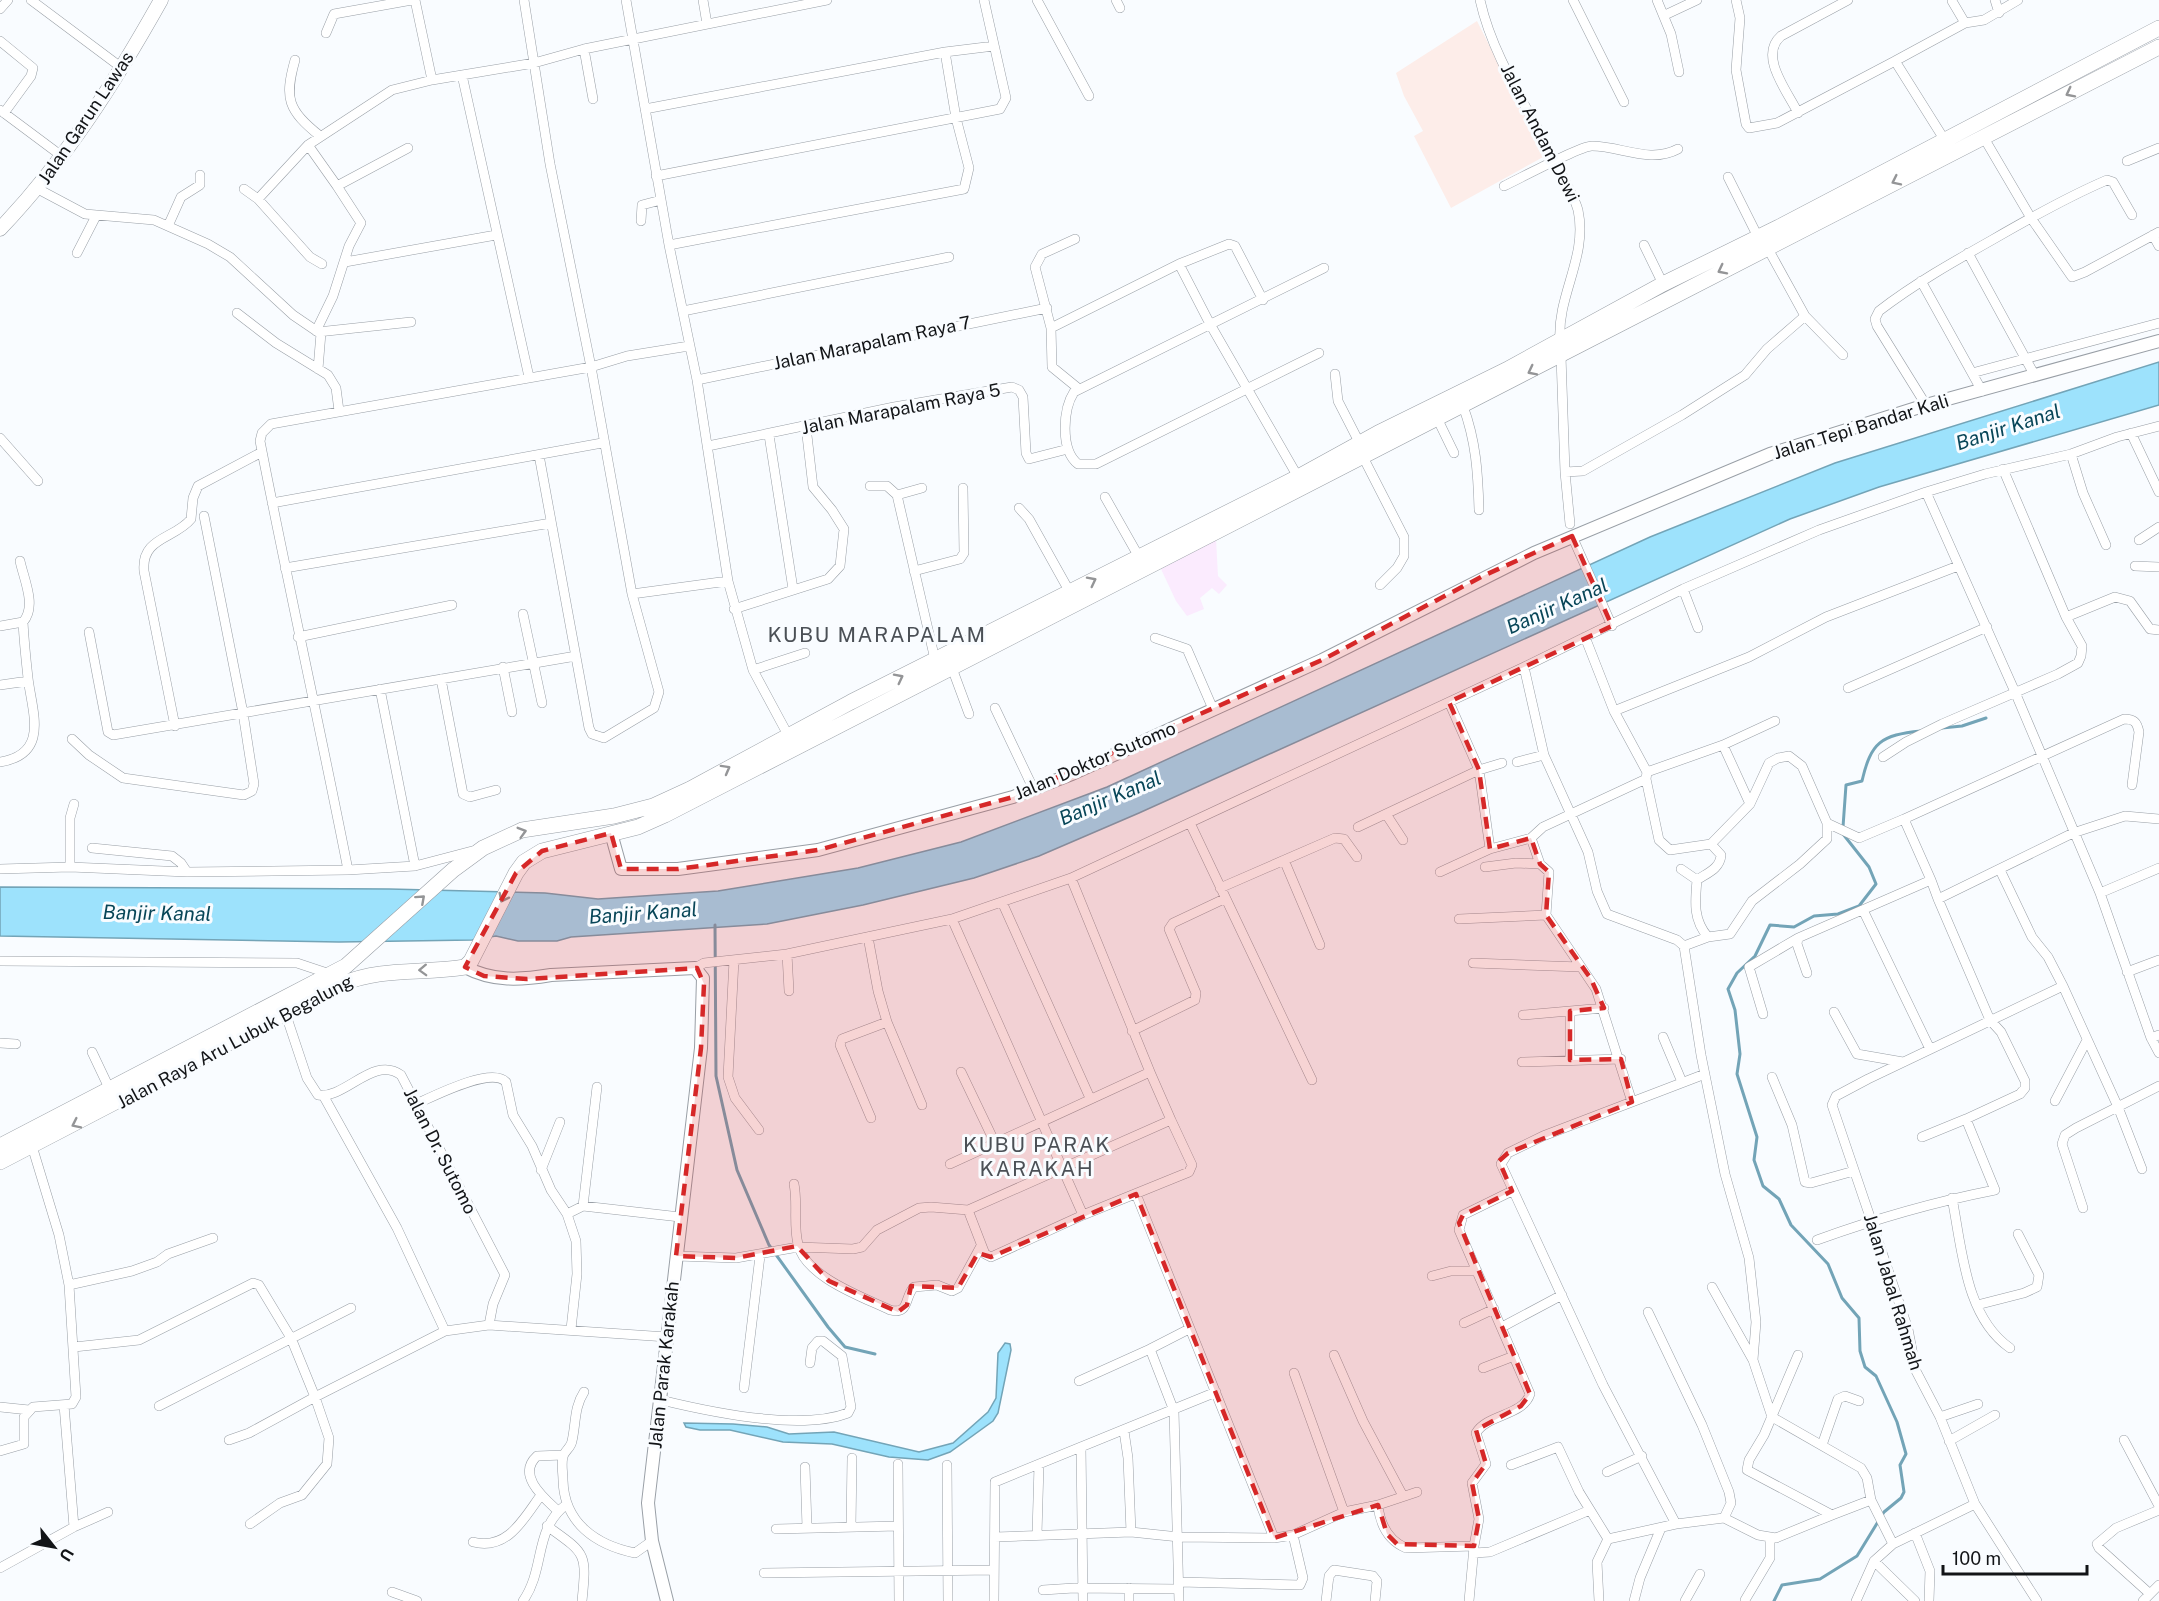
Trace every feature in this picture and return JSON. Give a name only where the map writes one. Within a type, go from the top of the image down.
[{"type":"main road","name":"Jalan Garun Lawas","points":[[0,229],[38,189],[63,157],[122,68],[161,0]]},
{"type":"main road","points":[[1842,201],[1944,139],[2159,28]]},
{"type":"main road","points":[[693,794],[942,668],[1361,450],[1560,340],[1649,300],[1842,201],[1984,138],[2159,47]]},
{"type":"main road","points":[[2090,64],[2098,79]]},
{"type":"main road","points":[[1381,439],[1437,418],[1561,356],[1649,300],[1664,284],[1763,242]]},
{"type":"main road","points":[[1073,598],[1139,557],[1298,477],[1361,450]]},
{"type":"main road","points":[[465,967],[475,955],[524,862],[542,851],[638,826],[788,735],[942,668]]},
{"type":"main road","name":"Jalan Raya Aru Lubuk Begalung","points":[[0,1162],[32,1146],[97,1105],[110,1090],[346,966],[453,870],[483,849],[522,830],[614,816],[693,794]]},
{"type":"main road","name":"Jalan Raya Aru Lubuk Begalung","points":[[0,1146],[97,1105],[363,976],[387,972],[465,967]]},
{"type":"street","points":[[0,9],[8,0]]},
{"type":"street","points":[[31,0],[122,68]]},
{"type":"street","points":[[326,33],[334,14],[364,3],[414,0],[432,80]]},
{"type":"street","points":[[524,0],[550,164],[591,367],[602,443],[632,594],[657,679],[658,701],[654,708],[612,734],[600,738],[592,735],[550,523],[539,454]]},
{"type":"street","points":[[626,0],[656,176],[697,380],[734,609],[753,670],[788,735]]},
{"type":"street","points":[[703,0],[707,24]]},
{"type":"street","points":[[764,0],[766,11]]},
{"type":"street","points":[[258,200],[308,145],[384,94],[432,80],[534,63],[584,49],[827,0]]},
{"type":"street","points":[[656,176],[1000,109],[1004,106],[1006,98],[984,0]]},
{"type":"street","points":[[1037,0],[1089,96]]},
{"type":"street","name":"Jalan Andam Dewi","points":[[1480,0],[1484,19],[1497,48],[1577,208],[1581,229],[1578,260],[1560,319],[1560,340]]},
{"type":"street","points":[[1573,0],[1624,102]]},
{"type":"street","points":[[1657,0],[1665,15],[1676,53],[1678,72]]},
{"type":"street","points":[[1665,15],[1697,0]]},
{"type":"street","points":[[1736,0],[1740,18],[1736,70],[1746,124],[1754,129],[1798,113],[1965,23],[1984,20],[2018,0]]},
{"type":"street","points":[[1798,113],[1772,61],[1774,45],[1781,36],[1848,0]]},
{"type":"street","points":[[1995,0],[1999,13]]},
{"type":"street","points":[[1952,1],[1965,23]]},
{"type":"street","points":[[0,41],[33,68],[31,76],[2,112],[63,157]]},
{"type":"street","points":[[645,109],[945,52],[994,46]]},
{"type":"street","points":[[584,49],[593,99]]},
{"type":"street","points":[[669,245],[960,191],[967,184],[970,174],[956,118],[945,52]]},
{"type":"street","points":[[294,60],[288,89],[289,98],[303,121],[320,136]]},
{"type":"street","points":[[1895,61],[1944,139]]},
{"type":"street","points":[[462,75],[529,377]]},
{"type":"street","points":[[1984,138],[2031,218],[2072,277],[2085,273],[2156,234],[2159,246]]},
{"type":"street","points":[[308,145],[361,221],[318,332],[318,369]]},
{"type":"street","points":[[1504,186],[1591,145],[1630,153],[1666,155],[1678,149]]},
{"type":"street","points":[[337,186],[408,148]]},
{"type":"street","points":[[2127,161],[2159,148]]},
{"type":"street","points":[[168,226],[181,197],[201,185],[200,175]]},
{"type":"street","points":[[1728,177],[1805,316],[1843,355]]},
{"type":"street","points":[[1926,405],[1880,332],[1875,319],[1879,311],[1921,281],[1968,253],[2107,180],[2113,182],[2132,215]]},
{"type":"street","points":[[38,189],[77,211],[96,216],[143,218],[168,226],[230,257],[293,315],[318,332],[411,322]]},
{"type":"street","points":[[244,189],[258,200],[310,257],[322,264]]},
{"type":"street","points":[[641,221],[642,205],[661,200]]},
{"type":"street","points":[[77,253],[96,216]]},
{"type":"street","points":[[345,262],[496,235]]},
{"type":"street","points":[[1075,239],[1041,254],[1036,261],[1035,273],[1051,328],[1053,370],[1079,389]]},
{"type":"street","points":[[1051,328],[1179,264],[1229,244],[1235,246],[1263,300]]},
{"type":"street","points":[[1644,245],[1664,284]]},
{"type":"street","points":[[1968,253],[2035,376]]},
{"type":"street","points":[[683,311],[950,257]]},
{"type":"street","points":[[1179,264],[1210,324],[1298,477]]},
{"type":"street","points":[[1319,352],[1096,464],[1078,464],[1068,449],[1067,405],[1079,389],[1324,268]]},
{"type":"street","points":[[1921,281],[1982,391]]},
{"type":"street","name":"Jalan Marapalam Raya 7","points":[[697,380],[1047,308]]},
{"type":"street","points":[[237,313],[276,343],[327,375],[336,387],[339,411]]},
{"type":"street","points":[[1565,472],[1583,471],[1682,415],[1745,375],[1767,350],[1805,316]]},
{"type":"street","points":[[1972,373],[2159,323]]},
{"type":"street","name":"Jalan Tepi Bandar Kali","points":[[1571,530],[1770,454],[1926,405],[2159,340]]},
{"type":"street","points":[[348,870],[315,701],[298,637],[262,452],[262,434],[271,424],[591,367],[627,356],[689,346]]},
{"type":"street","points":[[1561,356],[1565,472],[1571,530],[1576,550],[1611,625]]},
{"type":"street","points":[[1335,374],[1338,401],[1404,537],[1404,556],[1397,568],[1380,585]]},
{"type":"street","name":"Jalan Marapalam Raya 5","points":[[708,446],[894,407],[1012,387],[1019,390],[1023,397],[1026,453],[1029,459],[1068,449]]},
{"type":"street","points":[[1463,406],[1476,449],[1479,510]]},
{"type":"street","points":[[1437,418],[1454,453]]},
{"type":"street","points":[[465,967],[496,978],[527,979],[551,975],[699,966],[787,954],[952,919],[1071,878],[1524,667],[1683,589],[1819,530],[1926,492],[2071,454],[2131,433],[2159,426]]},
{"type":"street","points":[[734,609],[828,579],[836,574],[843,554],[845,537],[841,521],[813,487],[806,427]]},
{"type":"street","points":[[2131,433],[2159,492]]},
{"type":"street","points":[[769,435],[793,589]]},
{"type":"street","points":[[0,438],[38,481]]},
{"type":"street","points":[[272,503],[602,443]]},
{"type":"street","points":[[175,726],[144,571],[145,557],[157,539],[192,519],[193,498],[198,486],[262,452]]},
{"type":"street","points":[[2071,454],[2083,493],[2106,545]]},
{"type":"street","points":[[1883,758],[1906,742],[1942,724],[2078,663],[2082,646],[2066,617],[2003,470]]},
{"type":"street","points":[[870,486],[887,486],[897,495],[914,571],[942,668],[969,714]]},
{"type":"street","points":[[897,495],[922,488]]},
{"type":"street","points":[[914,571],[960,559],[964,553],[963,488]]},
{"type":"street","points":[[1926,492],[1987,627],[2100,893],[2127,972],[2155,1037],[2159,1053]]},
{"type":"street","points":[[1105,497],[1139,557]]},
{"type":"street","points":[[1019,508],[1029,519],[1073,598]]},
{"type":"street","points":[[72,739],[88,755],[123,778],[247,795],[254,784],[243,713],[204,516]]},
{"type":"street","points":[[285,568],[550,523]]},
{"type":"street","points":[[2139,540],[2159,527]]},
{"type":"street","name":"Jalan Doktor Sutomo","points":[[611,833],[621,869],[678,868],[818,850],[1013,797],[1072,774],[1441,602],[1485,575],[1571,530]]},
{"type":"street","points":[[0,762],[18,757],[24,752],[34,735],[35,711],[28,681],[23,622],[28,615],[30,604],[20,561]]},
{"type":"street","points":[[1614,711],[1749,657],[1826,617],[1958,566]]},
{"type":"street","points":[[2135,566],[2159,567]]},
{"type":"street","points":[[632,594],[728,580]]},
{"type":"street","points":[[1683,589],[1698,628]]},
{"type":"street","points":[[2066,617],[2115,597],[2130,602],[2150,629],[2159,630]]},
{"type":"street","points":[[298,637],[452,605]]},
{"type":"street","points":[[523,614],[542,703]]},
{"type":"street","points":[[0,626],[23,622]]},
{"type":"street","points":[[1848,688],[1987,627]]},
{"type":"street","points":[[89,632],[109,733],[120,735],[576,656]]},
{"type":"street","points":[[1585,637],[1614,711],[1647,776],[1654,822],[1665,847],[1676,850],[1711,844],[1750,804],[1764,769],[1778,758],[1789,756],[1802,766],[1830,825],[1859,838],[2124,719],[2132,719],[2137,723],[2139,732],[2132,785]]},
{"type":"street","points":[[1155,638],[1187,649],[1213,709]]},
{"type":"street","points":[[753,670],[805,653]]},
{"type":"street","points":[[502,667],[512,712]]},
{"type":"street","points":[[1524,667],[1544,755],[1588,852],[1597,891],[1607,914],[1677,940],[1684,946],[1705,1074],[1725,1174],[1749,1258],[1756,1322],[1753,1360]]},
{"type":"street","points":[[441,679],[463,794],[470,797],[496,790]]},
{"type":"street","points":[[0,685],[28,681]]},
{"type":"street","points":[[380,689],[415,866]]},
{"type":"street","points":[[1449,702],[1479,770],[1490,849]]},
{"type":"street","points":[[995,708],[1033,788]]},
{"type":"street","points":[[1440,872],[1490,849],[1531,838],[1543,827],[1647,776],[1775,721]]},
{"type":"street","points":[[1723,744],[1750,804]]},
{"type":"street","points":[[1517,762],[1544,755]]},
{"type":"street","points":[[1358,827],[1479,770],[1502,763]]},
{"type":"street","points":[[70,867],[70,818],[74,804]]},
{"type":"street","points":[[1386,814],[1403,840]]},
{"type":"street","points":[[1938,899],[2073,833],[2125,816],[2159,819]]},
{"type":"street","points":[[1904,819],[1990,1020],[2001,1032],[2025,1082],[2025,1088],[2020,1094],[1922,1137]]},
{"type":"street","points":[[1190,823],[1224,899],[1312,1080]]},
{"type":"street","points":[[1684,946],[1708,937],[1725,936],[1734,931],[1752,901],[1800,864],[1827,839],[1830,825]]},
{"type":"street","points":[[1220,888],[1335,838],[1344,839],[1357,857]]},
{"type":"street","points":[[1531,838],[1540,864],[1549,872],[1546,915],[1591,979],[1604,1008],[1632,1102]]},
{"type":"street","points":[[1696,880],[1716,868],[1720,861],[1720,855],[1711,844]]},
{"type":"street","points":[[92,848],[172,856],[181,862],[187,872]]},
{"type":"street","points":[[0,869],[70,867],[187,872],[348,870],[415,866],[483,849]]},
{"type":"street","points":[[1284,860],[1320,945]]},
{"type":"street","points":[[1485,867],[1516,863],[1540,864]]},
{"type":"street","points":[[2100,893],[2159,868]]},
{"type":"street","points":[[1681,869],[1696,880]]},
{"type":"street","points":[[2000,870],[2032,937],[2048,957],[2062,986],[2118,1107],[2142,1169]]},
{"type":"street","points":[[968,1210],[981,1246],[985,1254],[991,1257],[1192,1169],[1132,1031],[1071,878]]},
{"type":"street","points":[[1696,880],[1697,922],[1708,937]]},
{"type":"street","points":[[1763,1014],[1749,967],[1798,938],[1931,880]]},
{"type":"street","points":[[1132,1031],[1195,1000],[1196,993],[1168,934],[1169,929],[1173,923],[1224,899]]},
{"type":"street","points":[[1002,903],[1090,1098]]},
{"type":"street","points":[[1863,910],[1930,1049]]},
{"type":"street","points":[[1459,919],[1546,915]]},
{"type":"street","points":[[952,919],[1083,1215]]},
{"type":"street","points":[[868,938],[878,991],[887,1022],[922,1105]]},
{"type":"street","points":[[1798,938],[1797,944],[1807,973]]},
{"type":"street","points":[[787,954],[789,991]]},
{"type":"street","points":[[2127,972],[2159,960]]},
{"type":"street","points":[[0,961],[297,963],[330,974]]},
{"type":"street","points":[[732,961],[728,1077],[735,1098],[759,1130]]},
{"type":"street","points":[[1473,963],[1581,967]]},
{"type":"street","name":"Jalan Parak Karakah","points":[[667,1601],[652,1541],[648,1503],[701,1048],[704,984],[699,966]]},
{"type":"street","name":"Jalan Jabal Rahmah","points":[[2037,1601],[1975,1504],[1940,1417],[1914,1366],[1908,1329],[1833,1112],[1833,1100],[1903,1062],[2062,986]]},
{"type":"street","points":[[1523,1015],[1604,1008]]},
{"type":"street","points":[[1570,1011],[1570,1060]]},
{"type":"street","points":[[285,1012],[307,1078],[314,1092],[322,1095],[397,1228],[445,1331]]},
{"type":"street","points":[[1834,1012],[1857,1054],[1903,1062]]},
{"type":"street","points":[[871,1118],[840,1045],[842,1039],[887,1022]]},
{"type":"street","points":[[1663,1037],[1682,1082]]},
{"type":"street","points":[[2055,1101],[2087,1040]]},
{"type":"street","points":[[0,1043],[16,1044]]},
{"type":"street","points":[[92,1052],[110,1090]]},
{"type":"street","points":[[1522,1062],[1621,1059]]},
{"type":"street","name":"Jalan Dr. Sutomo","points":[[322,1095],[375,1071],[388,1069],[401,1075],[414,1105],[505,1275],[493,1304],[489,1325]]},
{"type":"street","points":[[961,1072],[995,1143]]},
{"type":"street","points":[[950,1164],[1150,1072]]},
{"type":"street","points":[[1676,1524],[1603,1385],[1501,1164],[1508,1153],[1705,1074]]},
{"type":"street","points":[[1772,1077],[1792,1125],[1805,1182],[1811,1183],[1854,1171]]},
{"type":"street","points":[[414,1105],[468,1081],[504,1079],[513,1115],[528,1138],[541,1170],[567,1214],[576,1241],[577,1274],[571,1329]]},
{"type":"street","points":[[2083,1208],[2062,1141],[2068,1133],[2159,1086]]},
{"type":"street","points":[[583,1206],[597,1087]]},
{"type":"street","points":[[1817,1240],[1871,1221],[1952,1198],[1995,1190],[1966,1119]]},
{"type":"street","points":[[676,1256],[736,1258],[798,1247],[859,1248],[877,1230],[920,1208],[968,1210],[1171,1120]]},
{"type":"street","points":[[541,1170],[556,1138],[560,1122]]},
{"type":"street","points":[[0,1451],[24,1444],[24,1417],[33,1407],[72,1404],[76,1397],[69,1285],[59,1235],[32,1146]]},
{"type":"street","points":[[794,1184],[798,1247],[806,1259],[829,1281],[898,1312],[905,1308],[910,1291],[914,1287],[937,1285],[951,1290],[958,1288],[981,1246]]},
{"type":"street","points":[[1469,1601],[1479,1519],[1472,1484],[1486,1464],[1476,1433],[1487,1423],[1521,1406],[1528,1400],[1530,1394],[1459,1230],[1459,1222],[1463,1215],[1512,1191]]},
{"type":"street","points":[[1137,1194],[1274,1538]]},
{"type":"street","points":[[1952,1198],[1977,1305],[1983,1321],[1998,1339],[2010,1348]]},
{"type":"street","points":[[567,1214],[583,1206],[680,1217]]},
{"type":"street","points":[[1977,1305],[2024,1293],[2037,1287],[2039,1275],[2018,1234]]},
{"type":"street","points":[[69,1285],[132,1271],[157,1262],[168,1254],[213,1239]]},
{"type":"street","points":[[744,1388],[769,1253]]},
{"type":"street","points":[[1432,1276],[1451,1271],[1477,1271]]},
{"type":"street","points":[[74,1347],[139,1340],[253,1283],[259,1286],[291,1338],[329,1438],[327,1464],[302,1495],[280,1503],[250,1524]]},
{"type":"street","points":[[1712,1287],[1753,1360],[1772,1417],[1861,1468],[1867,1478],[1870,1500],[1893,1544]]},
{"type":"street","points":[[1502,1327],[1562,1295]]},
{"type":"street","points":[[159,1406],[351,1308]]},
{"type":"street","points":[[1464,1323],[1494,1310]]},
{"type":"street","points":[[1648,1312],[1702,1425],[1729,1492],[1731,1503],[1724,1518]]},
{"type":"street","points":[[229,1440],[249,1433],[445,1331],[489,1325],[668,1337]]},
{"type":"street","points":[[1079,1381],[1190,1329]]},
{"type":"street","points":[[661,1400],[699,1409],[806,1422],[848,1413],[851,1407],[842,1356],[823,1341],[818,1341],[812,1348],[810,1363]]},
{"type":"street","points":[[1150,1349],[1174,1411],[1179,1601]]},
{"type":"street","points":[[1334,1355],[1363,1421],[1403,1496]]},
{"type":"street","points":[[1798,1355],[1772,1417],[1749,1460],[1747,1470],[1832,1515]]},
{"type":"street","points":[[1483,1368],[1514,1356]]},
{"type":"street","points":[[1294,1373],[1344,1512]]},
{"type":"street","points":[[584,1392],[577,1405],[572,1444],[563,1455],[563,1492],[572,1516],[587,1534],[609,1546],[635,1552],[652,1541]]},
{"type":"street","points":[[994,1601],[995,1482],[1216,1392]]},
{"type":"street","points":[[1822,1445],[1838,1399],[1845,1396],[1859,1401]]},
{"type":"street","points":[[1940,1417],[1978,1404]]},
{"type":"street","points":[[64,1405],[74,1527]]},
{"type":"street","points":[[0,1407],[29,1410]]},
{"type":"street","points":[[1949,1441],[1995,1415]]},
{"type":"street","points":[[1124,1431],[1128,1458],[1131,1532]]},
{"type":"street","points":[[2124,1440],[2159,1508],[2116,1528],[2097,1544],[2098,1548],[2146,1597],[2159,1585]]},
{"type":"street","points":[[1081,1447],[1083,1601]]},
{"type":"street","points":[[1511,1466],[1558,1447],[1579,1492],[1608,1539]]},
{"type":"street","points":[[558,1511],[541,1495],[529,1476],[533,1460],[543,1455],[563,1455]]},
{"type":"street","points":[[1607,1472],[1642,1456]]},
{"type":"street","points":[[851,1526],[852,1458]]},
{"type":"street","points":[[898,1464],[899,1601]]},
{"type":"street","points":[[947,1465],[948,1601]]},
{"type":"street","points":[[1037,1534],[1039,1465]]},
{"type":"street","points":[[805,1467],[807,1527]]},
{"type":"street","points":[[994,1537],[1131,1532],[1179,1536],[1274,1538],[1293,1535],[1344,1512],[1378,1506],[1417,1492]]},
{"type":"street","points":[[473,1542],[482,1544],[500,1541],[511,1535],[541,1495]]},
{"type":"street","points":[[1608,1539],[1676,1524],[1724,1518],[1754,1534],[1770,1539],[1870,1500]]},
{"type":"street","points":[[523,1601],[536,1578],[547,1526],[558,1511],[567,1504]]},
{"type":"street","points":[[1856,1601],[1874,1561],[1893,1544],[1975,1504]]},
{"type":"street","points":[[1378,1506],[1379,1518],[1387,1534],[1397,1544],[1406,1548],[1474,1549],[1490,1552],[1590,1510]]},
{"type":"street","points":[[0,1568],[74,1527],[108,1512]]},
{"type":"street","points":[[547,1526],[576,1546],[584,1558],[582,1601]]},
{"type":"street","points":[[776,1529],[898,1526]]},
{"type":"street","points":[[1635,1601],[1640,1578],[1661,1528]]},
{"type":"street","points":[[1915,1533],[1930,1571],[1929,1601]]},
{"type":"street","points":[[1043,1590],[1300,1585],[1303,1578],[1293,1535]]},
{"type":"street","points":[[1599,1601],[1597,1562],[1608,1539]]},
{"type":"street","points":[[1744,1600],[1770,1557],[1770,1539]]},
{"type":"street","points":[[1874,1561],[1915,1601]]},
{"type":"street","points":[[764,1573],[994,1570]]},
{"type":"street","points":[[1326,1601],[1329,1576],[1334,1570],[1373,1576],[1377,1581],[1375,1601]]},
{"type":"street","points":[[1685,1601],[1700,1574]]},
{"type":"street","points":[[1129,1588],[1129,1601]]},
{"type":"street","points":[[392,1592],[417,1601]]},
{"type":"highlighted area","points":[[1572,536],[1612,626],[1449,702],[1479,770],[1490,849],[1531,838],[1540,864],[1549,872],[1546,915],[1591,979],[1604,1008],[1570,1011],[1570,1060],[1621,1059],[1632,1102],[1508,1153],[1499,1161],[1512,1191],[1463,1215],[1459,1223],[1530,1394],[1521,1406],[1476,1430],[1486,1464],[1472,1483],[1479,1519],[1474,1546],[1397,1544],[1387,1534],[1378,1505],[1274,1538],[1136,1194],[991,1257],[978,1253],[958,1288],[911,1286],[907,1305],[898,1312],[829,1281],[797,1246],[736,1258],[676,1256],[701,1048],[704,984],[697,968],[527,979],[484,976],[465,967],[516,873],[542,851],[611,833],[621,869],[678,869],[818,850],[1013,797],[1322,660],[1485,575]]},
{"type":"shaded area","points":[[1477,21],[1545,156],[1451,208],[1414,136],[1423,131],[1404,96],[1396,73]]},
{"type":"shaded area","points":[[1216,539],[1218,576],[1227,585],[1219,594],[1212,588],[1200,598],[1204,609],[1187,616],[1176,601],[1161,569]]},
{"type":"water","name":"Banjir Kanal","points":[[2159,362],[2159,405],[1879,487],[1790,519],[1139,813],[1039,856],[974,878],[863,905],[767,924],[571,937],[557,941],[518,941],[496,936],[472,940],[339,942],[0,936],[0,887],[389,889],[545,893],[598,899],[718,891],[858,868],[961,842],[1107,787],[1650,537],[1835,463]]},
{"type":"water","points":[[1005,1343],[1010,1344],[1011,1350],[998,1413],[993,1421],[950,1452],[928,1460],[889,1457],[832,1444],[783,1442],[730,1430],[700,1430],[686,1427],[684,1423],[767,1427],[789,1434],[834,1432],[919,1452],[953,1443],[988,1412],[996,1398],[998,1353]]},
{"type":"waterway","points":[[1942,728],[1962,726],[1986,718]]},
{"type":"waterway","points":[[1843,827],[1846,785],[1862,781],[1869,757],[1874,749],[1887,738],[1921,731]]},
{"type":"waterway","points":[[1774,1601],[1782,1585],[1820,1579],[1857,1556],[1884,1512],[1901,1498],[1904,1492],[1900,1465],[1906,1454],[1897,1422],[1876,1376],[1865,1367],[1860,1351],[1859,1318],[1842,1298],[1828,1264],[1791,1225],[1779,1199],[1763,1186],[1754,1160],[1757,1137],[1737,1074],[1740,1054],[1735,1010],[1728,989],[1737,973],[1755,956],[1770,925],[1794,927],[1814,916],[1838,914],[1859,906],[1876,884],[1869,867],[1843,834]]},
{"type":"waterway","points":[[715,925],[716,1076],[737,1170],[769,1245],[828,1327],[845,1347],[875,1354]]},
{"type":"district","name":"KUBU MARAPALAM","points":[[877,635]]},
{"type":"district","name":"KUBU PARAK KARAKAH","points":[[1037,1157]]}]
